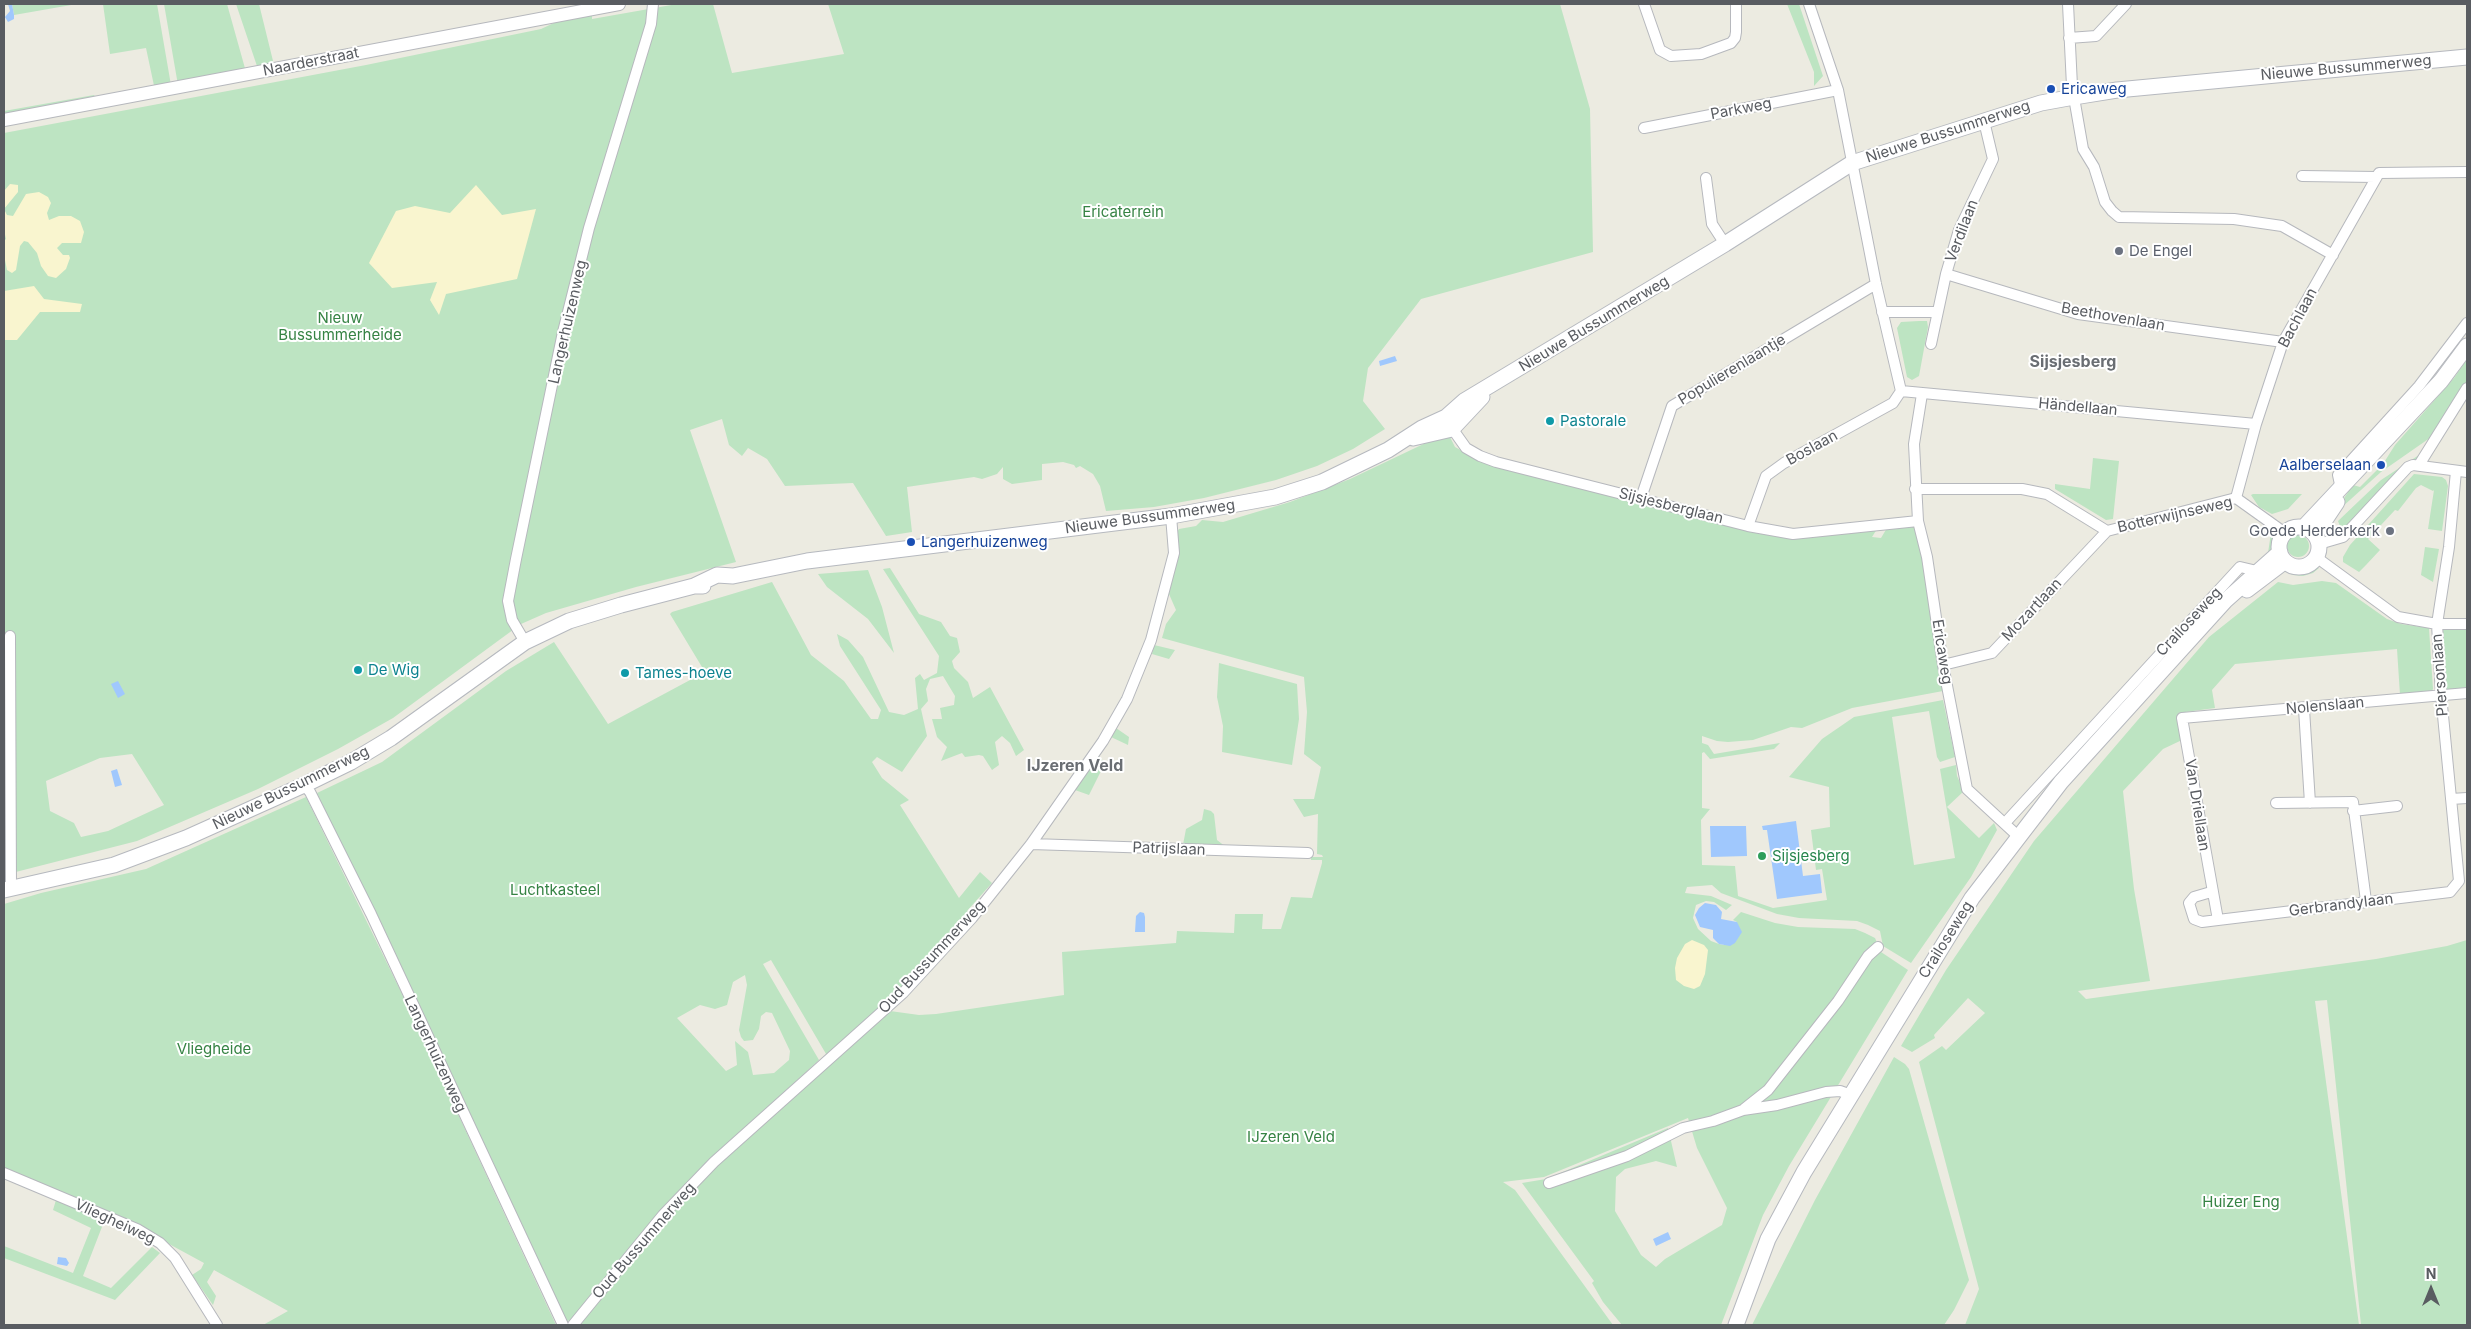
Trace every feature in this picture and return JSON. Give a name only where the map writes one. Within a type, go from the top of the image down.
[{"type":"main road","name":"Nieuwe Bussummerweg","points":[[7,889],[114,864],[186,838],[304,785],[391,738],[525,642],[569,622],[621,605],[694,586],[717,585],[733,576],[828,558],[1171,516],[1275,497],[1322,482],[1358,466],[1406,440],[1449,423],[1490,388],[1555,342],[1725,244],[1852,163],[2041,103],[2074,97],[2126,89],[2467,57]]},
{"type":"main road","points":[[2313,541],[2294,528],[2285,533],[2280,542],[2283,556],[2302,567],[2312,562],[2313,541],[2340,496],[2341,489],[2441,381],[2467,346]]},
{"type":"main road","name":"Crailoseweg","points":[[1736,1325],[1768,1239],[1804,1172],[1972,898],[2061,782],[2226,601],[2283,556]]},
{"type":"street","name":"Naarderstraat","points":[[4,120],[619,4]]},
{"type":"street","name":"Langerhuizenweg","points":[[525,642],[512,620],[508,601],[516,559],[562,332],[589,228],[649,28],[653,4]]},
{"type":"street","points":[[1644,4],[1660,50],[1671,56],[1701,54],[1730,43],[1735,38],[1736,32],[1736,4]]},
{"type":"street","points":[[1809,4],[1838,90],[1876,284],[1901,391]]},
{"type":"street","points":[[2068,4],[2074,97],[2082,149],[2094,167],[2105,202],[2119,217],[2234,219],[2282,226],[2333,255]]},
{"type":"street","points":[[2069,38],[2096,36],[2126,4]]},
{"type":"street","name":"Parkweg","points":[[1644,128],[1838,90]]},
{"type":"street","name":"Verdilaan","points":[[1931,344],[1946,274],[1959,230],[1993,158],[1984,121]]},
{"type":"street","points":[[2302,176],[2376,177],[2378,173],[2467,172]]},
{"type":"street","name":"Bachlaan","points":[[2236,498],[2256,424],[2283,342],[2376,177]]},
{"type":"street","points":[[1706,178],[1712,224],[1725,244]]},
{"type":"street","name":"Beethovenlaan","points":[[1946,274],[2078,314],[2283,342]]},
{"type":"street","name":"Populierenlaantje","points":[[1641,498],[1672,406],[1876,284]]},
{"type":"street","points":[[1882,312],[1937,312]]},
{"type":"street","points":[[2341,489],[2338,475],[2420,386],[2467,323]]},
{"type":"street","points":[[2418,465],[2467,388]]},
{"type":"street","name":"Händellaan","points":[[1901,391],[2256,424]]},
{"type":"street","name":"Boslaan","points":[[1748,526],[1766,476],[1784,463],[1893,403],[1901,391]]},
{"type":"street","name":"Ericaweg","points":[[1922,394],[1914,444],[1918,521],[1927,557],[1943,665],[1967,789],[2019,837]]},
{"type":"street","name":"Sijsjesberglaan","points":[[1449,423],[1466,448],[1496,462],[1748,526],[1792,534],[1918,521]]},
{"type":"street","points":[[2313,541],[2344,537],[2408,468],[2418,465],[2467,472]]},
{"type":"street","name":"Piersonlaan","points":[[2456,471],[2449,547],[2437,624],[2441,695],[2459,881]]},
{"type":"street","name":"Botterwijnseweg","points":[[1915,489],[2022,489],[2047,494],[2108,531],[2236,498],[2285,533]]},
{"type":"street","name":"Oud Bussummerweg","points":[[574,1325],[663,1215],[714,1162],[903,992],[972,918],[1030,844],[1103,741],[1127,700],[1151,640],[1174,553],[1171,516]]},
{"type":"street","name":"Mozartlaan","points":[[1943,665],[1992,653],[2108,531]]},
{"type":"street","points":[[2313,541],[2398,617],[2437,624],[2467,624]]},
{"type":"street","name":"Crailoseweg","points":[[2005,823],[2240,567],[2260,576]]},
{"type":"street","points":[[7,889],[10,636]]},
{"type":"street","name":"Nolenslaan","points":[[2182,718],[2304,709],[2467,693]]},
{"type":"street","points":[[2304,709],[2310,803]]},
{"type":"street","name":"Van Driellaan","points":[[2182,718],[2211,892],[2218,920]]},
{"type":"street","name":"Langerhuizenweg","points":[[304,785],[310,792],[371,914],[563,1325]]},
{"type":"street","points":[[2451,799],[2467,798]]},
{"type":"street","points":[[2276,803],[2353,802],[2366,902]]},
{"type":"street","points":[[2354,811],[2397,806]]},
{"type":"street","name":"Patrijslaan","points":[[1030,844],[1308,853]]},
{"type":"street","name":"Gerbrandylaan","points":[[2218,920],[2450,892],[2459,881]]},
{"type":"street","points":[[2211,892],[2194,897],[2189,903],[2194,919],[2202,922],[2218,920]]},
{"type":"street","points":[[1743,1110],[1768,1090],[1838,1000],[1868,956],[1878,947]]},
{"type":"street","points":[[1549,1183],[1627,1156],[1683,1128],[1714,1121],[1743,1110],[1777,1105],[1826,1092],[1840,1091],[1851,1095]]},
{"type":"street","name":"Vliegheiweg","points":[[4,1173],[137,1229],[160,1243],[175,1258],[217,1325]]},
{"type":"green space","points":[[12,4],[77,4],[14,15]]},
{"type":"green space","points":[[103,4],[157,4],[172,91],[156,95],[146,48],[110,54]]},
{"type":"green space","points":[[164,4],[227,4],[248,79],[179,91]]},
{"type":"green space","points":[[236,4],[259,4],[274,65],[258,69]]},
{"type":"green space","points":[[677,4],[713,4],[732,73],[844,54],[828,4],[1560,4],[1590,109],[1593,252],[1421,299],[1368,368],[1363,401],[1385,429],[1353,449],[1317,466],[1276,480],[1204,498],[1154,507],[1106,511],[1100,486],[1093,474],[1080,466],[1076,468],[1074,465],[1063,462],[1042,464],[1042,480],[1012,484],[1003,479],[1003,467],[997,474],[982,479],[974,477],[907,487],[912,532],[886,536],[853,483],[785,486],[767,459],[748,448],[742,456],[729,445],[722,419],[690,430],[736,562],[636,587],[546,613],[521,624],[393,718],[338,749],[258,789],[137,841],[4,875],[4,133],[366,65],[541,29],[556,22],[592,15],[592,19]],"holes":[[[132,754],[164,805],[108,831],[81,837],[74,823],[50,811],[46,781],[100,758]]]},
{"type":"green space","points":[[1787,4],[1799,4],[1823,76],[1814,86],[1814,72]]},
{"type":"green space","points":[[94,95],[99,103],[4,120],[4,111]]},
{"type":"green space","points":[[1927,321],[1928,327],[1919,376],[1912,380],[1907,377],[1897,328],[1901,322]]},
{"type":"green space","points":[[2467,359],[2467,383],[2437,433],[2381,472],[2331,517],[2353,485],[2360,487],[2383,464],[2395,445],[2454,378]]},
{"type":"green space","points":[[1450,437],[1455,447],[1483,462],[1794,536],[1877,529],[1872,537],[1881,538],[1887,528],[1917,526],[1943,691],[1852,708],[1802,728],[1791,727],[1753,740],[1728,742],[1702,736],[1702,743],[1708,745],[1714,754],[1780,743],[1774,749],[1710,759],[1704,752],[1702,753],[1702,808],[1710,809],[1701,820],[1702,865],[1735,866],[1738,896],[1773,908],[1827,900],[1822,869],[1816,870],[1811,830],[1830,827],[1829,787],[1789,777],[1822,739],[1854,717],[1943,700],[1955,757],[1940,762],[1937,757],[1929,711],[1892,717],[1914,865],[1955,858],[1940,769],[1956,765],[1957,776],[1964,791],[1947,807],[1979,838],[1994,823],[1997,830],[1971,877],[1911,963],[1883,946],[1880,931],[1857,921],[1799,918],[1777,914],[1721,893],[1712,885],[1687,887],[1685,893],[1711,896],[1732,905],[1726,910],[1714,902],[1706,901],[1696,905],[1693,918],[1698,929],[1711,941],[1724,945],[1737,922],[1733,920],[1741,912],[1775,923],[1798,927],[1855,929],[1875,938],[1881,952],[1908,970],[1789,1166],[1763,1215],[1721,1325],[1622,1325],[1603,1302],[1592,1283],[1594,1281],[1522,1183],[1546,1179],[1668,1128],[1677,1167],[1656,1161],[1625,1169],[1616,1177],[1615,1211],[1641,1255],[1656,1267],[1665,1259],[1722,1225],[1727,1208],[1697,1148],[1688,1118],[1544,1177],[1503,1182],[1515,1190],[1613,1325],[581,1325],[594,1304],[654,1230],[716,1164],[890,1011],[919,1015],[936,1014],[1064,995],[1062,952],[1176,943],[1177,931],[1234,933],[1235,914],[1263,914],[1262,929],[1281,929],[1291,897],[1312,898],[1322,860],[1311,860],[1311,857],[1323,857],[1317,854],[1318,814],[1304,817],[1293,799],[1314,799],[1321,767],[1304,754],[1307,712],[1304,677],[1162,638],[1166,624],[1176,610],[1169,594],[1177,532],[1179,529],[1196,526],[1202,520],[1223,522],[1290,502],[1350,479],[1434,439]]},
{"type":"green space","points":[[2422,453],[2343,534],[2338,521],[2381,480]]},
{"type":"green space","points":[[2093,458],[2119,461],[2113,519],[2106,520],[2055,489],[2055,484],[2090,489]]},
{"type":"green space","points":[[2414,474],[2442,477],[2446,480],[2448,486],[2442,531],[2428,529],[2434,490],[2421,485],[2416,488],[2398,511],[2395,510],[2368,539],[2380,550],[2359,572],[2343,562],[2343,557],[2350,545]]},
{"type":"green space","points":[[2302,494],[2288,509],[2272,514],[2259,507],[2251,495]]},
{"type":"green space","points":[[2271,533],[2275,543],[2274,548],[2268,553]]},
{"type":"green space","points":[[2298,535],[2306,538],[2309,546],[2306,554],[2298,557],[2290,554],[2287,546],[2290,538]]},
{"type":"green space","points":[[2425,547],[2439,549],[2433,582],[2421,575]]},
{"type":"green space","points":[[2308,567],[2319,568],[2313,573],[2303,576],[2293,575],[2282,570],[2300,570]]},
{"type":"green space","name":"Luchtkasteel","points":[[890,568],[919,614],[941,622],[950,636],[957,638],[960,652],[952,661],[954,668],[968,682],[973,698],[990,687],[1024,750],[1016,756],[1010,743],[1002,736],[995,742],[999,765],[992,770],[983,756],[979,755],[965,757],[962,753],[941,761],[947,747],[937,737],[932,719],[942,719],[940,708],[954,705],[955,696],[943,676],[930,679],[926,689],[928,701],[921,709],[927,736],[902,772],[877,757],[872,762],[882,778],[909,800],[900,805],[959,898],[980,872],[992,883],[967,911],[973,920],[829,1059],[771,960],[763,964],[819,1060],[739,1134],[572,1320],[567,1321],[317,793],[382,762],[506,671],[554,642],[608,724],[705,672],[670,614],[672,612],[772,582],[811,655],[844,681],[871,719],[878,719],[881,710],[840,646],[837,634],[848,640],[863,657],[889,712],[904,715],[918,709],[915,678],[920,674],[924,680],[937,673],[939,656],[883,569]],"holes":[[[745,975],[747,985],[739,1030],[741,1037],[744,1041],[753,1040],[759,1029],[761,1016],[766,1012],[772,1013],[790,1051],[789,1060],[774,1073],[753,1075],[748,1052],[735,1041],[737,1065],[726,1071],[677,1018],[700,1005],[715,1009],[727,1005],[733,982]]]},
{"type":"green space","points":[[868,570],[882,607],[894,653],[868,619],[827,587],[818,574]]},
{"type":"green space","name":"Huizer Eng","points":[[2322,581],[2336,583],[2387,619],[2401,624],[2429,628],[2433,689],[2431,692],[2400,695],[2397,649],[2235,664],[2212,690],[2215,708],[2178,713],[2182,740],[2163,749],[2123,791],[2134,889],[2150,981],[2078,991],[2086,999],[2376,959],[2447,946],[2467,940],[2467,1325],[2361,1325],[2327,1000],[2315,1001],[2359,1325],[1965,1325],[1979,1289],[1919,1062],[1942,1046],[1946,1050],[1985,1013],[1968,998],[1934,1035],[1935,1038],[1912,1052],[1901,1046],[1946,970],[2034,841],[2209,637],[2278,582],[2293,585]]},
{"type":"green space","points":[[2443,629],[2467,629],[2467,687],[2446,690]]},
{"type":"green space","points":[[1154,645],[1175,650],[1169,659],[1152,654]]},
{"type":"green space","points":[[1219,663],[1297,684],[1299,719],[1292,765],[1222,752],[1223,726],[1217,697]]},
{"type":"green space","points":[[1116,728],[1129,737],[1128,745],[1111,737]]},
{"type":"green space","points":[[1097,754],[1105,763],[1089,795],[1075,790]]},
{"type":"green space","name":"Vliegheide","points":[[306,797],[404,998],[556,1325],[263,1325],[288,1311],[214,1270],[207,1282],[216,1296],[213,1305],[192,1275],[201,1269],[204,1263],[138,1225],[4,1169],[4,904],[41,893],[146,869]]},
{"type":"green space","points":[[1204,809],[1214,814],[1217,840],[1226,847],[1182,850],[1186,829],[1202,820]]},
{"type":"green space","points":[[1894,1057],[1909,1069],[1969,1280],[1954,1310],[1944,1325],[1752,1325],[1815,1200]]},
{"type":"green space","points":[[56,1200],[105,1219],[83,1276],[111,1288],[152,1247],[160,1253],[115,1300],[4,1258],[4,1246],[73,1273],[91,1228],[53,1210]]},
{"type":"sand","points":[[10,184],[18,185],[18,192],[4,209],[4,191]]},
{"type":"sand","points":[[476,185],[502,215],[536,209],[517,279],[446,294],[439,315],[430,300],[437,282],[392,288],[369,263],[396,211],[415,206],[450,213]]},
{"type":"sand","points":[[39,192],[48,197],[51,203],[47,213],[49,220],[59,216],[71,216],[80,221],[84,232],[81,243],[62,243],[57,248],[63,255],[69,255],[70,258],[66,269],[56,278],[48,276],[41,266],[37,253],[28,242],[24,241],[20,246],[16,270],[12,273],[7,270],[4,255],[4,241],[6,239],[4,209],[7,215],[13,216],[26,194]]},
{"type":"sand","points":[[34,286],[44,299],[82,304],[80,312],[40,312],[17,340],[4,340],[4,291]]},
{"type":"sand","points":[[1692,940],[1704,945],[1708,950],[1705,974],[1700,986],[1694,989],[1684,986],[1676,980],[1675,968],[1677,958],[1685,944]]},
{"type":"water","points":[[8,4],[12,4],[14,19],[8,22],[5,17],[10,11]]},
{"type":"water","points":[[1395,356],[1397,361],[1380,366],[1379,361]]},
{"type":"water","points":[[118,681],[125,694],[118,698],[111,684]]},
{"type":"water","points":[[117,769],[122,785],[115,787],[111,771]]},
{"type":"water","points":[[1796,821],[1803,876],[1820,874],[1822,893],[1777,899],[1767,830],[1763,830],[1762,826]]},
{"type":"water","points":[[1710,826],[1746,826],[1747,856],[1711,857]]},
{"type":"water","points":[[1705,903],[1716,905],[1722,912],[1721,919],[1737,922],[1742,932],[1735,943],[1730,946],[1719,944],[1713,938],[1713,930],[1700,927],[1695,915]]},
{"type":"water","points":[[1140,912],[1144,913],[1145,917],[1145,932],[1135,932],[1136,916]]},
{"type":"water","points":[[1668,1232],[1671,1239],[1656,1246],[1653,1239]]},
{"type":"water","points":[[58,1257],[66,1258],[69,1263],[67,1266],[57,1264]]},
{"type":"place","name":"Ericaweg","points":[[2051,89]]},
{"type":"place","name":"De Engel","points":[[2119,251]]},
{"type":"place","name":"Pastorale","points":[[1550,421]]},
{"type":"place","name":"Aalberselaan","points":[[2381,465]]},
{"type":"place","name":"Goede Herderkerk","points":[[2390,531]]},
{"type":"place","name":"Langerhuizenweg","points":[[911,542]]},
{"type":"place","name":"De Wig","points":[[358,670]]},
{"type":"place","name":"Tames-hoeve","points":[[625,673]]},
{"type":"place","name":"Sijsjesberg","points":[[1762,856]]},
{"type":"district","name":"Sijsjesberg","points":[[2073,362]]},
{"type":"district","name":"IJzeren Veld","points":[[1075,766]]},
{"type":"park label","name":"Ericaterrein","points":[[1123,212]]},
{"type":"park label","name":"Nieuw Bussummerheide","points":[[340,326]]}]
